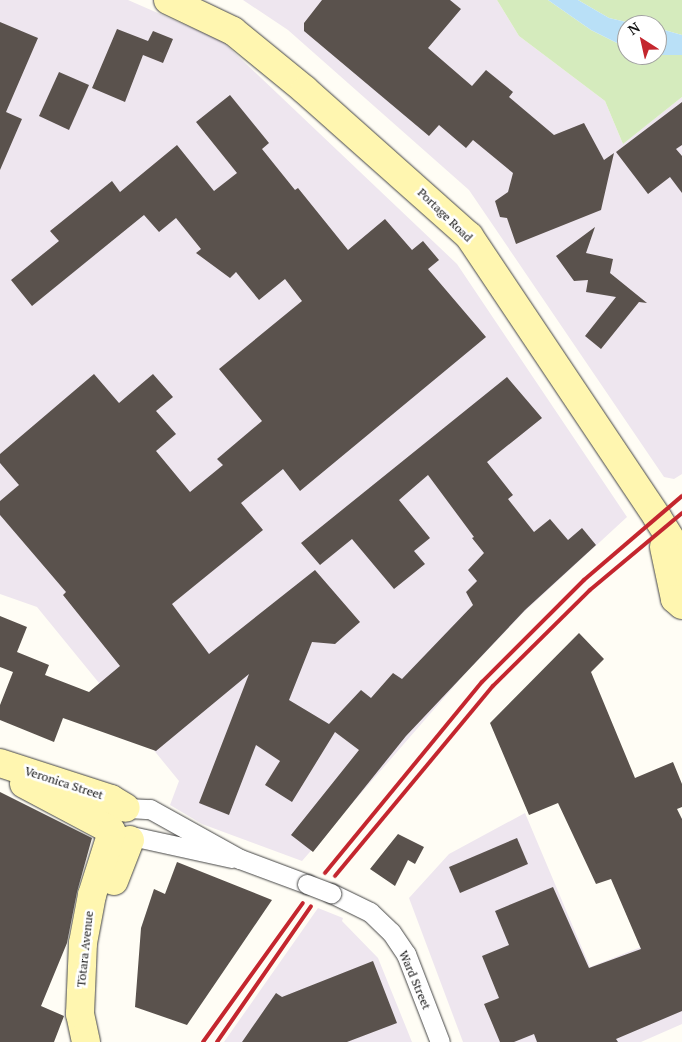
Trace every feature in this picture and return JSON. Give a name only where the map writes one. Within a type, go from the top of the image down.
[{"type":"main road","name":"Portage Road","points":[[168,0],[233,31],[305,90],[469,236],[678,551],[682,567]]},
{"type":"main road","points":[[663,528],[665,560],[675,599],[682,605]]},
{"type":"main road","name":"Veronica Street","points":[[0,763],[102,796],[127,808]]},
{"type":"main road","name":"Veronica Street","points":[[0,770],[122,835]]},
{"type":"main road","name":"Tōtara Avenue","points":[[86,1040],[94,1014],[101,921],[122,835],[142,828],[142,820],[135,811],[127,808]]},
{"type":"street","name":"Veronica Street","points":[[127,808],[150,809],[240,859],[307,884]]},
{"type":"street","name":"Veronica Street","points":[[122,835],[197,853],[240,859]]},
{"type":"street","name":"Ward Street","points":[[307,884],[331,893],[370,912],[391,932],[406,954],[440,1042]]},
{"type":"shaded area","points":[[0,0],[128,0],[222,41],[457,264],[627,517],[524,612],[463,676],[302,861],[202,824],[170,805],[179,781],[37,607],[0,594]]},
{"type":"shaded area","points":[[243,0],[497,0],[519,36],[605,101],[623,144],[682,97],[682,474],[674,479],[664,477],[469,190],[288,30]]},
{"type":"shaded area","points":[[525,813],[590,967],[682,931],[682,1024],[641,1042],[463,1042],[409,898],[449,854]]},
{"type":"shaded area","points":[[318,908],[343,918],[342,921],[378,958],[412,1042],[224,1042]]},
{"type":"green space","points":[[497,0],[548,0],[591,30],[617,43],[617,65],[667,65],[667,55],[682,55],[682,97],[623,144],[605,101],[519,36]]},
{"type":"green space","points":[[578,0],[682,0],[682,35],[667,31],[667,15],[617,15],[617,20],[609,18]]},
{"type":"water","points":[[548,0],[578,0],[609,18],[617,20],[617,43],[591,30]]},
{"type":"water","points":[[667,31],[682,35],[682,55],[667,55]]},
{"type":"building","points":[[322,0],[450,0],[461,9],[428,48],[472,86],[486,70],[513,92],[509,97],[554,135],[584,123],[604,160],[614,153],[601,210],[516,244],[507,218],[500,217],[495,201],[508,192],[513,173],[473,140],[466,148],[439,125],[429,136],[304,31],[304,23]]},
{"type":"building","points":[[0,22],[38,38],[6,112],[22,119],[0,170]]},
{"type":"building","points":[[117,29],[148,41],[153,31],[173,39],[163,63],[143,55],[125,102],[92,88]]},
{"type":"building","points":[[59,72],[89,85],[69,130],[39,116]]},
{"type":"building","points":[[230,95],[269,143],[262,149],[295,190],[298,188],[348,250],[385,219],[412,250],[423,241],[439,260],[428,269],[486,337],[300,491],[283,469],[241,503],[263,530],[172,604],[209,654],[315,570],[360,622],[335,644],[312,642],[289,700],[329,724],[361,690],[371,698],[393,673],[402,679],[473,605],[466,592],[477,581],[468,570],[484,553],[428,475],[399,500],[430,538],[414,551],[425,564],[394,589],[352,539],[320,565],[301,543],[507,377],[542,418],[487,462],[513,495],[508,499],[534,532],[550,519],[568,540],[582,528],[596,545],[525,610],[406,736],[313,852],[291,835],[359,750],[335,732],[292,802],[265,785],[280,761],[256,745],[229,815],[199,803],[249,674],[156,751],[63,718],[54,742],[0,720],[0,705],[13,672],[0,667],[0,616],[27,627],[17,652],[49,665],[45,675],[89,692],[120,666],[63,595],[66,592],[0,515],[0,501],[19,485],[0,463],[0,454],[94,374],[119,403],[153,374],[173,397],[156,411],[176,434],[156,451],[190,492],[223,465],[217,459],[262,421],[219,369],[302,301],[285,279],[259,300],[236,272],[230,278],[196,253],[201,249],[176,218],[159,232],[144,215],[32,306],[11,280],[59,241],[50,231],[112,181],[120,192],[177,145],[214,191],[237,173],[196,122]]},
{"type":"building","points":[[682,102],[682,145],[676,149],[682,156],[682,193],[670,177],[648,194],[616,152]]},
{"type":"building","points":[[595,227],[586,253],[613,259],[610,273],[647,303],[639,302],[601,349],[585,336],[616,297],[586,292],[588,280],[574,281],[556,256]]},
{"type":"building","points":[[579,633],[604,659],[591,672],[635,778],[673,762],[682,784],[682,807],[677,809],[682,819],[682,1011],[616,1039],[618,1042],[537,1042],[534,1034],[514,1042],[500,1042],[484,1004],[499,998],[482,956],[509,945],[495,911],[553,887],[589,968],[641,949],[611,879],[596,884],[558,803],[529,815],[490,723]]},
{"type":"building","points":[[0,792],[92,838],[77,892],[67,943],[41,1006],[64,1016],[54,1042],[0,1042]]},
{"type":"building","points":[[398,834],[424,847],[415,864],[408,860],[395,886],[370,869]]},
{"type":"building","points":[[517,838],[528,864],[460,893],[449,867]]},
{"type":"building","points":[[177,862],[272,900],[187,1025],[135,1007],[141,928],[154,889],[165,894]]},
{"type":"building","points":[[373,961],[397,1023],[347,1042],[242,1042],[276,993],[282,997]]},
{"type":"railway","points":[[325,873],[482,682],[584,580],[682,496]]},
{"type":"railway","points":[[335,876],[493,686],[590,590],[682,513]]},
{"type":"railway","points":[[203,1042],[303,903]]},
{"type":"railway","points":[[217,1042],[311,906]]}]
